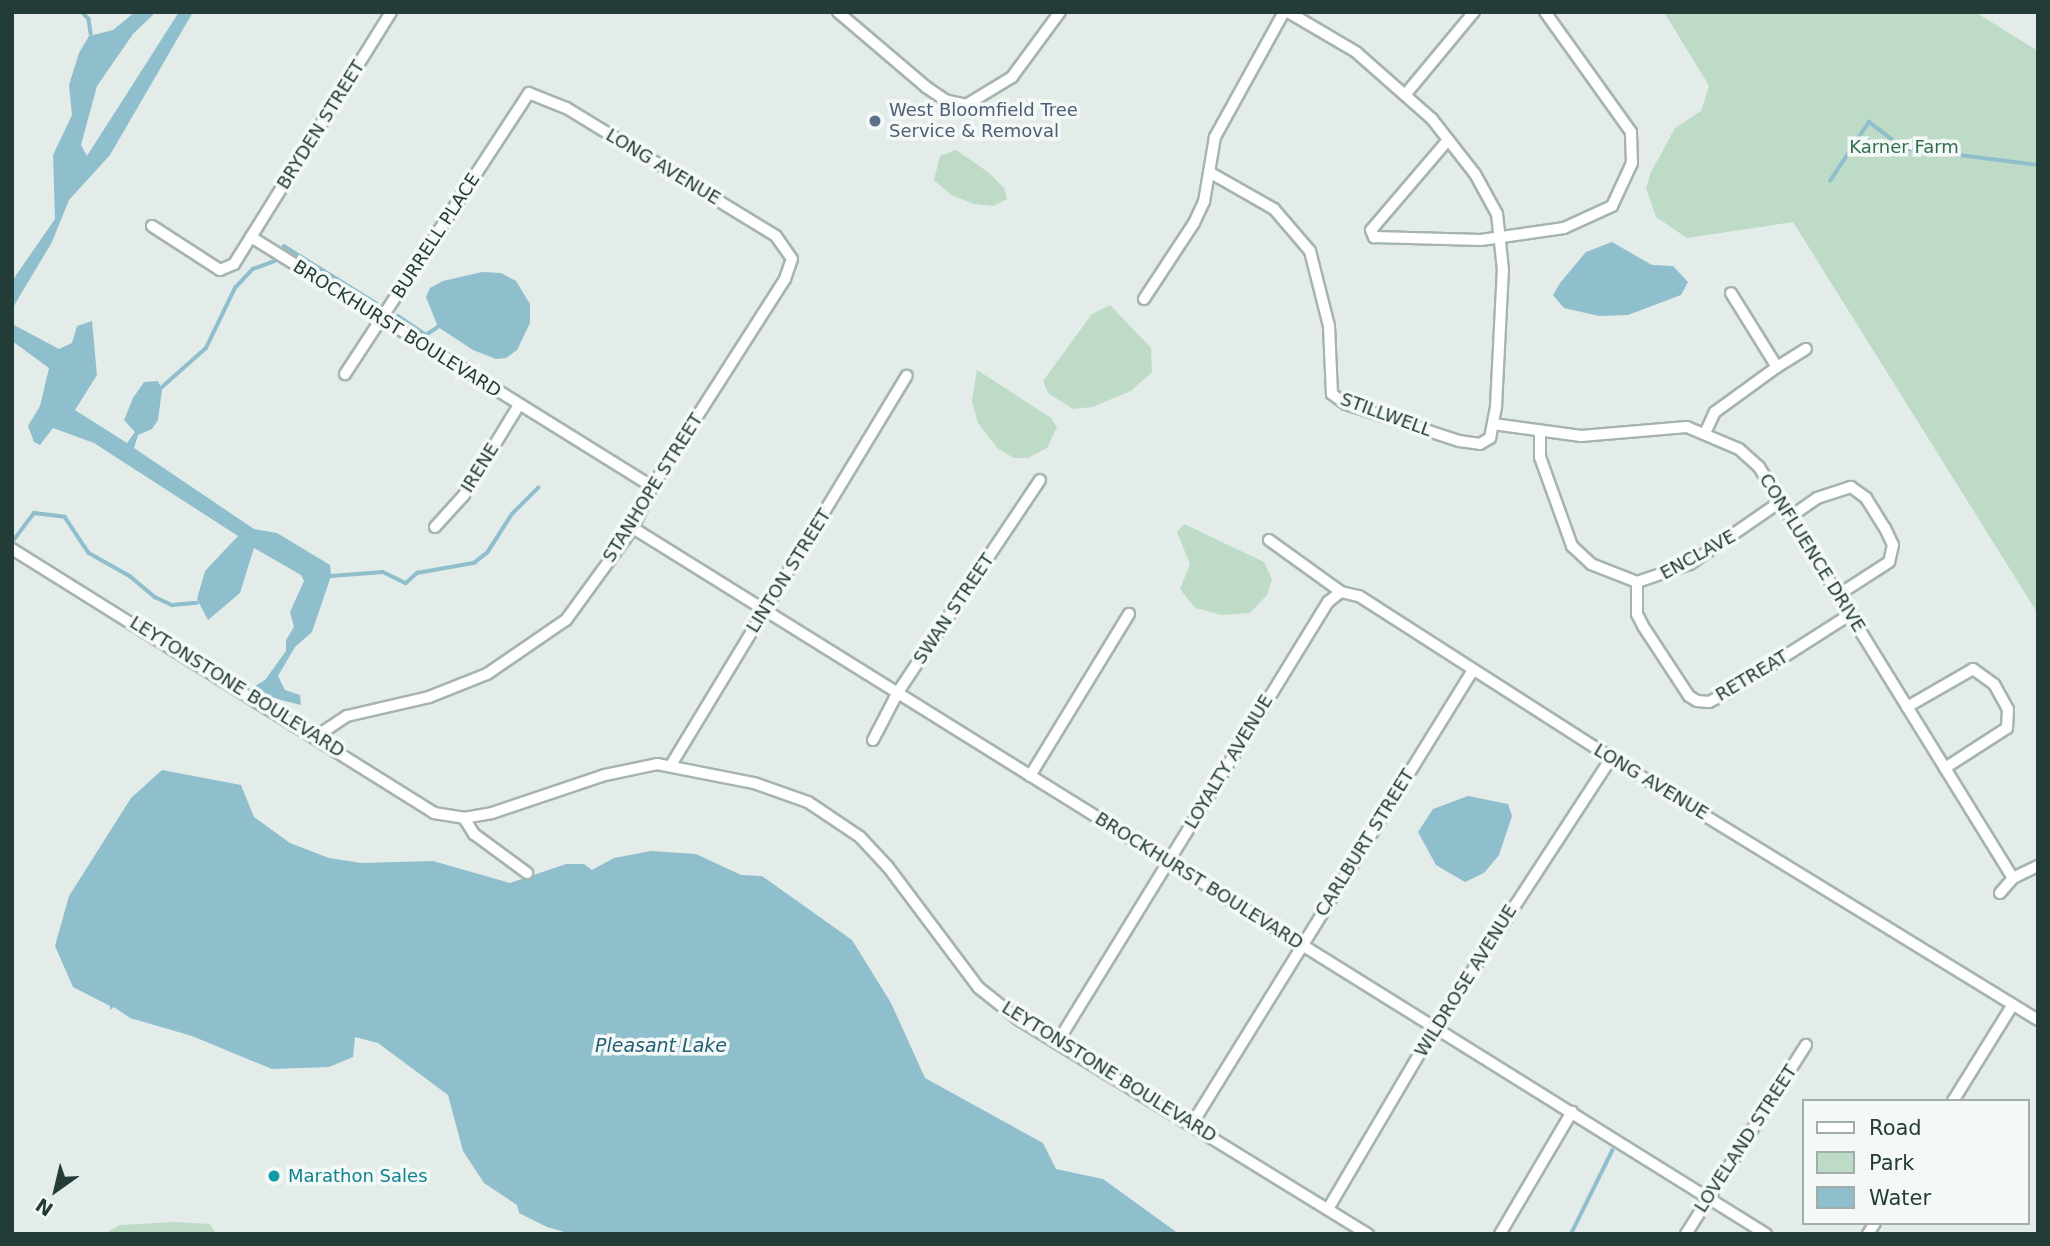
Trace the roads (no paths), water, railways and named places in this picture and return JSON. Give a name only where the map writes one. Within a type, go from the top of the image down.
[{"type":"street","name":"BRYDEN STREET","points":[[251,237],[391,12]]},
{"type":"street","points":[[838,12],[926,87],[945,100],[966,105],[1012,77],[1060,12]]},
{"type":"street","points":[[1144,299],[1194,223],[1204,202],[1215,138],[1286,12],[1356,52],[1405,95],[1448,140],[1490,200],[1499,237],[1503,271],[1493,424]]},
{"type":"street","points":[[1405,95],[1474,12]]},
{"type":"street","points":[[1448,140],[1371,230],[1374,237],[1453,241],[1499,237],[1564,228],[1598,216],[1612,206],[1632,163],[1631,132],[1545,12]]},
{"type":"street","name":"LONG AVENUE","points":[[525,96],[537,93],[566,108],[776,236],[792,259]]},
{"type":"street","name":"BURRELL PLACE","points":[[345,374],[525,96]]},
{"type":"street","name":"STILLWELL","points":[[1209,172],[1274,209],[1310,251],[1329,326],[1332,394],[1346,404],[1459,441],[1480,444],[1490,438],[1493,424]]},
{"type":"street","points":[[152,226],[220,270],[234,264],[251,237]]},
{"type":"street","name":"BROCKHURST BOULEVARD","points":[[251,237],[652,487]]},
{"type":"street","name":"STANHOPE STREET","points":[[317,736],[347,716],[457,687],[531,647],[566,620],[633,528],[652,487],[785,279],[792,259]]},
{"type":"street","points":[[1731,293],[1777,367]]},
{"type":"street","points":[[1706,431],[1716,412],[1806,349]]},
{"type":"street","name":"LINTON STREET","points":[[671,765],[907,376]]},
{"type":"street","name":"IRENE","points":[[435,527],[464,495],[519,405]]},
{"type":"street","name":"CONFLUENCE DRIVE","points":[[1493,424],[1581,436],[1686,427],[1706,431],[1738,449],[1759,467],[2013,878]]},
{"type":"street","name":"ENCLAVE","points":[[1540,431],[1540,457],[1572,546],[1591,564],[1637,582],[1690,564],[1780,502]]},
{"type":"street","name":"SWAN STREET","points":[[873,740],[898,692],[1040,480]]},
{"type":"street","points":[[1790,517],[1817,498],[1851,487],[1866,498],[1885,528],[1893,545],[1889,562],[1838,595]]},
{"type":"street","name":"BROCKHURST BOULEVARD","points":[[633,528],[1766,1234]]},
{"type":"street","name":"LONG AVENUE","points":[[1269,540],[1340,592],[1359,596],[1611,758],[2038,1020]]},
{"type":"street","name":"LEYTONSTONE BOULEVARD","points":[[12,549],[317,736],[434,813],[464,818],[492,813],[640,765],[671,765],[754,783],[808,802],[842,822],[888,867],[979,988],[1057,1043],[1368,1234]]},
{"type":"street","name":"RETREAT","points":[[1637,582],[1637,614],[1643,626],[1689,696],[1697,701],[1709,702],[1727,693],[1851,614]]},
{"type":"street","name":"LOYALTY AVENUE","points":[[1057,1043],[1328,602],[1340,592]]},
{"type":"street","points":[[1030,776],[1129,614]]},
{"type":"street","points":[[1907,706],[1973,669],[1994,684],[2008,709],[2007,728],[1945,768]]},
{"type":"street","name":"CARLBURT STREET","points":[[1192,1124],[1473,670]]},
{"type":"street","name":"WILDROSE AVENUE","points":[[1328,1209],[1437,1027],[1611,758]]},
{"type":"street","points":[[464,818],[474,834],[527,873]]},
{"type":"street","points":[[2000,893],[2013,878],[2038,866]]},
{"type":"street","points":[[1954,1099],[2012,1006]]},
{"type":"street","name":"LOVELAND STREET","points":[[1686,1234],[1806,1045]]},
{"type":"street","points":[[1500,1234],[1572,1112]]},
{"type":"water","points":[[135,12],[156,12],[133,34],[97,86],[81,145],[87,156],[179,12],[193,12],[110,155],[69,200],[52,242],[12,309],[12,281],[55,219],[53,155],[72,115],[69,85],[79,53],[89,36],[113,30]]},
{"type":"water","points":[[1612,242],[1652,265],[1673,266],[1688,282],[1681,295],[1628,315],[1599,316],[1564,308],[1553,295],[1560,283],[1586,252]]},
{"type":"water","points":[[482,272],[501,273],[516,281],[530,304],[530,323],[517,350],[506,358],[496,359],[473,350],[438,327],[426,297],[430,288],[443,281]]},
{"type":"water","points":[[92,321],[97,375],[75,410],[127,443],[135,432],[124,420],[133,398],[144,382],[158,381],[162,390],[158,420],[152,429],[138,435],[134,448],[254,529],[277,533],[330,565],[331,576],[312,632],[295,647],[278,676],[285,690],[300,695],[301,705],[273,698],[255,686],[265,680],[286,651],[286,640],[294,627],[290,612],[304,581],[301,575],[254,548],[240,593],[208,620],[197,599],[205,571],[238,536],[94,443],[53,428],[40,445],[34,442],[28,426],[40,406],[49,368],[12,341],[12,324],[59,349],[72,343],[77,326]]},
{"type":"water","name":"Pleasant Lake","points":[[162,770],[241,785],[254,817],[290,843],[329,858],[361,863],[433,861],[510,883],[566,864],[584,864],[592,870],[614,858],[651,851],[696,854],[741,875],[762,876],[852,940],[891,1003],[925,1078],[1043,1143],[1056,1169],[1103,1179],[1179,1234],[571,1234],[547,1227],[519,1213],[517,1205],[484,1183],[463,1151],[448,1095],[378,1043],[355,1037],[353,1057],[329,1067],[272,1069],[192,1036],[130,1018],[114,1007],[110,1010],[110,1006],[73,987],[55,946],[69,896],[131,798]]},
{"type":"water","points":[[1468,796],[1508,804],[1512,816],[1499,855],[1484,873],[1465,882],[1436,865],[1418,832],[1433,809]]},
{"type":"waterway","points":[[82,12],[89,19],[91,34]]},
{"type":"waterway","points":[[1830,181],[1869,122],[1904,148],[2038,165]]},
{"type":"waterway","points":[[284,246],[376,303]]},
{"type":"waterway","points":[[161,388],[206,348],[235,288],[253,269],[275,261]]},
{"type":"waterway","points":[[398,316],[426,335],[438,327]]},
{"type":"waterway","points":[[331,576],[383,572],[406,583],[417,573],[474,563],[487,553],[512,514],[538,488]]},
{"type":"waterway","points":[[13,541],[34,513],[65,517],[89,553],[130,576],[155,597],[172,605],[197,603]]},
{"type":"waterway","points":[[1571,1234],[1612,1151]]},
{"type":"place","name":"West Bloomfield Tree Service & Removal","points":[[875,121]]},
{"type":"place","name":"Marathon Sales","points":[[274,1176]]},
{"type":"park label","name":"Karner Farm","points":[[1904,147]]}]
